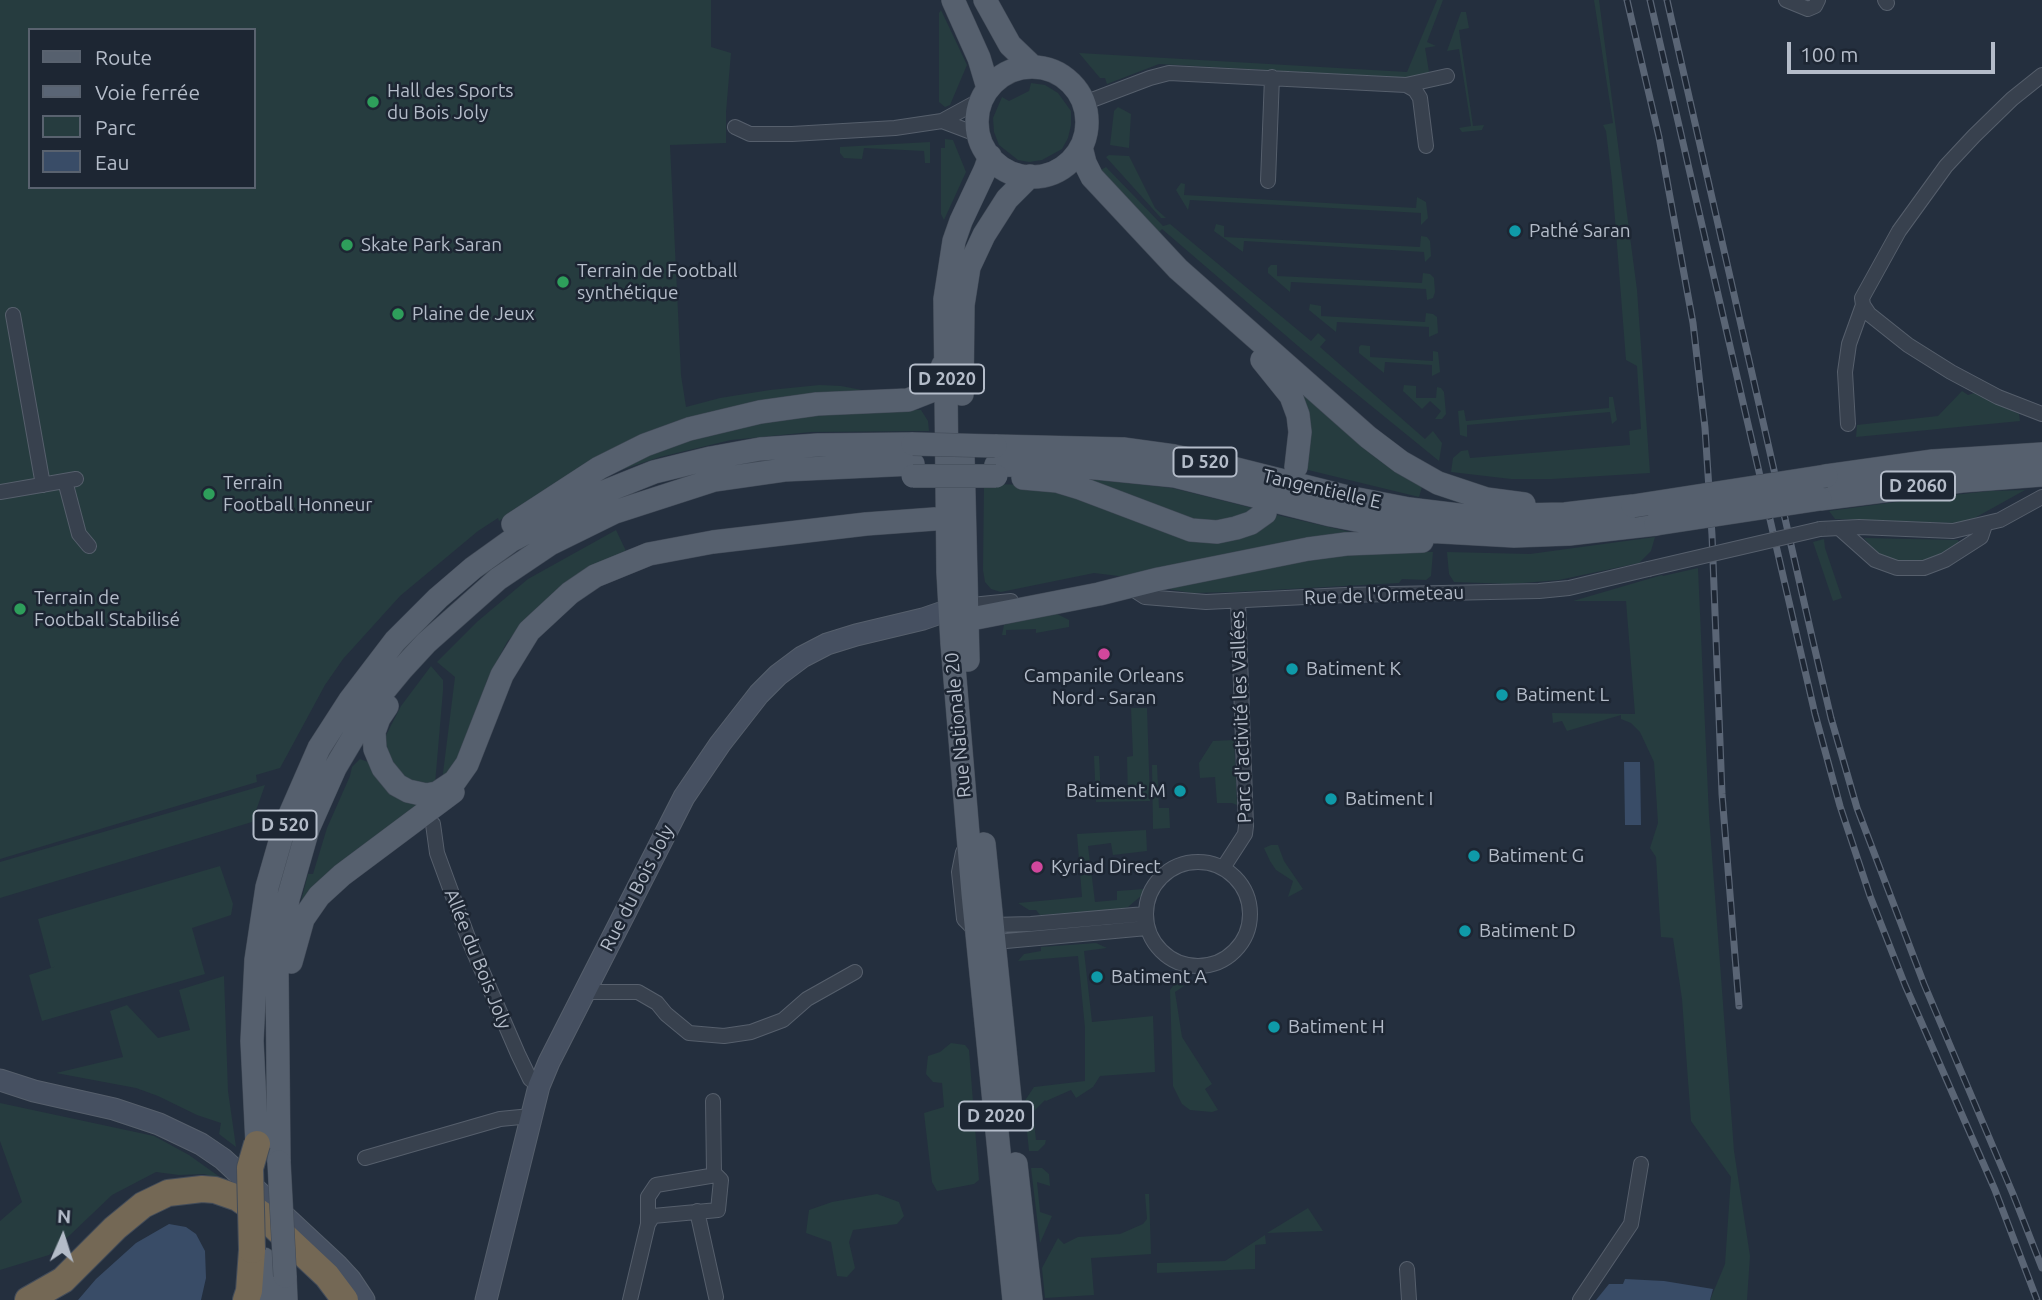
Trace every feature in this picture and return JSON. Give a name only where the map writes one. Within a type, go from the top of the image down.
[{"type":"highway","points":[[246,1300],[258,1255],[250,1168],[257,1144]]},
{"type":"highway","points":[[28,1300],[63,1280],[115,1228],[143,1205],[168,1193],[202,1189],[215,1190],[238,1198],[261,1214],[327,1276],[345,1300]]},
{"type":"main road","points":[[953,0],[979,58],[986,91]]},
{"type":"main road","points":[[985,0],[1010,45],[1033,67]]},
{"type":"main road","points":[[1030,176],[1008,170],[990,156],[979,135],[977,121],[986,91],[1001,76],[1016,69],[1033,67],[1050,69],[1076,88],[1084,103],[1087,117],[1081,147],[1092,177],[1278,377],[1291,396],[1298,415],[1300,432],[1296,467]]},
{"type":"main road","name":"Rue Nationale 20","points":[[1031,1300],[988,933],[968,833],[961,612],[962,305],[969,267],[984,235],[1010,194],[1030,176],[1045,175],[1060,169],[1081,147]]},
{"type":"main road","name":"Rue Nationale 20","points":[[990,156],[954,241],[945,299],[948,519],[971,707],[1014,1300]]},
{"type":"main road","points":[[1178,269],[1368,437],[1438,484],[1467,515]]},
{"type":"main road","points":[[473,568],[494,537],[599,468],[656,441],[689,429],[760,411],[817,404],[908,400],[924,396],[936,385],[940,375],[946,338]]},
{"type":"main road","name":"D 520","points":[[257,1144],[252,1041],[256,960],[267,887],[284,828],[319,748],[350,700],[395,641],[438,598],[512,540],[554,517],[604,492],[654,472],[760,449],[818,445],[913,461],[1076,466],[1175,476],[1331,515],[1407,527],[1467,515]]},
{"type":"main road","name":"D 2060","points":[[1467,515],[1515,504],[1539,504],[1565,514],[1933,461],[2042,454]]},
{"type":"main road","name":"D 520","points":[[286,1300],[279,1162],[277,1002],[288,899],[302,847],[322,796],[351,739],[373,704],[426,643],[498,579],[550,544],[615,512],[714,480],[784,470],[863,468],[913,461]]},
{"type":"main road","points":[[996,463],[1099,494],[1171,525],[1191,530],[1217,532],[1236,528],[1251,523],[1265,513]]},
{"type":"main road","name":"D 2060","points":[[1467,515],[1514,536],[1569,534],[1656,524],[1905,487],[2042,475]]},
{"type":"main road","points":[[961,612],[1131,586],[1346,544],[1407,527],[1467,515]]},
{"type":"main road","points":[[451,622],[379,718],[374,741],[383,768],[397,785],[426,795],[437,793],[455,781],[467,764],[494,694],[529,631],[569,593],[595,576],[649,554],[713,542],[866,524],[948,519]]},
{"type":"main road","points":[[277,1002],[291,976],[291,961],[303,919],[319,896],[342,875],[461,784],[471,772],[480,752],[494,694]]},
{"type":"main road","points":[[258,1255],[266,1300]]},
{"type":"street","points":[[1786,0],[1808,9],[1815,6],[1818,0]]},
{"type":"street","points":[[1084,103],[1150,78],[1169,74],[1406,85],[1447,76]]},
{"type":"street","points":[[2042,75],[1983,126],[1946,166],[1917,204],[1881,260],[1862,298],[1869,314],[1908,345],[1998,397],[2042,414]]},
{"type":"street","points":[[1268,181],[1272,77]]},
{"type":"street","points":[[1406,85],[1415,90],[1420,98],[1426,146]]},
{"type":"street","points":[[735,127],[750,134],[767,135],[895,128],[942,121],[975,103],[986,91]]},
{"type":"street","points":[[942,121],[979,135]]},
{"type":"street","points":[[1848,424],[1844,372],[1849,344],[1863,305]]},
{"type":"street","points":[[13,315],[43,485]]},
{"type":"street","points":[[0,492],[71,480],[79,534],[89,546]]},
{"type":"street","points":[[1839,528],[1875,560],[1897,568],[1924,568],[1945,560],[1981,537],[1985,525],[2020,511],[2042,497]]},
{"type":"street","name":"Rue de l'Ormeteau","points":[[1131,586],[1140,596],[1206,602],[1345,595],[1539,591],[1569,588],[1820,529],[1953,531],[1985,525]]},
{"type":"street","name":"Parc d'activité les Vallées","points":[[1223,868],[1245,834],[1246,826],[1238,601]]},
{"type":"street","name":"Rue du Bois Joly","points":[[486,1300],[539,1086],[684,797],[720,744],[759,694],[802,656],[827,644],[961,612]]},
{"type":"street","name":"Allée du Bois Joly","points":[[433,824],[437,853],[470,943],[518,1055],[530,1079],[539,1086]]},
{"type":"street","points":[[1197,862],[1223,868],[1237,879],[1245,891],[1251,912],[1249,927],[1243,941],[1233,953],[1220,962],[1206,966],[1183,966],[1160,951],[1146,921],[1149,896],[1157,881],[1171,869],[1197,862]]},
{"type":"street","points":[[988,933],[1146,921]]},
{"type":"street","points":[[584,992],[638,992],[657,1003],[689,1033],[724,1036],[751,1032],[783,1020],[807,999],[855,972]]},
{"type":"street","points":[[0,1080],[34,1091],[114,1109],[159,1124],[201,1144],[223,1159],[338,1266],[351,1279],[364,1300]]},
{"type":"street","points":[[648,1224],[653,1216],[718,1210],[721,1180],[714,1173],[713,1101]]},
{"type":"street","points":[[365,1158],[500,1119],[531,1116]]},
{"type":"street","points":[[1580,1300],[1631,1224],[1641,1164]]},
{"type":"street","points":[[630,1300],[648,1224],[648,1197],[656,1185],[716,1175]]},
{"type":"street","points":[[697,1212],[716,1297]]},
{"type":"street","points":[[1407,1269],[1409,1300]]},
{"type":"green space","points":[[0,0],[711,0],[711,47],[731,53],[726,143],[670,145],[681,375],[686,407],[720,398],[820,385],[862,390],[862,393],[578,470],[499,521],[498,518],[478,531],[400,596],[343,659],[325,685],[280,768],[256,775],[257,782],[0,859]]},
{"type":"green space","points":[[1437,0],[1443,0],[1427,42],[1436,46],[1425,48],[1429,72],[1408,78],[1159,64],[1107,84],[1105,78],[1100,78],[1079,53],[1407,72]]},
{"type":"green space","points":[[1594,0],[1599,0],[1637,290],[1650,473],[1511,479],[1451,472],[1453,458],[1461,451],[1468,450],[1470,458],[1630,445],[1629,431],[1641,429],[1637,366],[1626,360],[1612,181],[1603,125],[1613,123]]},
{"type":"green space","points":[[941,10],[967,65],[950,105],[945,107],[939,102]]},
{"type":"green space","points":[[1461,12],[1466,12],[1469,28],[1459,30],[1473,126],[1484,125],[1482,130],[1462,132],[1459,128],[1471,126],[1459,49],[1447,51]]},
{"type":"green space","points":[[1031,83],[1045,85],[1058,93],[1071,111],[1071,125],[1062,149],[1042,160],[1029,162],[1018,160],[999,145],[993,118],[1002,97],[1009,101],[1029,91]]},
{"type":"green space","points":[[1118,107],[1131,114],[1129,148],[1110,145],[1114,111]]},
{"type":"green space","points":[[945,139],[953,140],[966,172],[944,220],[941,214],[941,148],[945,148]]},
{"type":"green space","points":[[930,142],[930,163],[925,163],[924,151],[864,148],[862,159],[844,158],[840,153],[840,147]]},
{"type":"green space","points":[[1129,156],[1155,208],[1166,218],[1161,218],[1106,157]]},
{"type":"green space","points":[[1106,167],[1163,226],[1170,224],[1311,341],[1318,333],[1326,340],[1320,347],[1425,439],[1433,431],[1442,443],[1439,461],[1305,352],[1162,229],[1156,235],[1099,171]]},
{"type":"green space","points":[[1181,183],[1185,184],[1184,195],[1416,208],[1417,197],[1426,202],[1428,218],[1421,225],[1421,213],[1190,200],[1188,210],[1176,190]]},
{"type":"green space","points":[[1216,224],[1224,226],[1224,237],[1420,247],[1421,236],[1430,241],[1431,256],[1425,262],[1424,252],[1244,241],[1243,252],[1214,231]]},
{"type":"green space","points":[[1271,265],[1277,265],[1277,276],[1422,283],[1423,273],[1430,274],[1434,278],[1435,292],[1433,298],[1427,300],[1426,289],[1291,282],[1290,292],[1268,273]]},
{"type":"green space","points":[[1310,304],[1321,306],[1321,316],[1425,322],[1426,313],[1433,314],[1437,317],[1438,333],[1429,337],[1429,327],[1337,322],[1336,332],[1309,310]]},
{"type":"green space","points":[[1361,345],[1370,346],[1370,357],[1433,361],[1433,351],[1438,352],[1440,372],[1432,376],[1432,365],[1385,362],[1384,373],[1359,353]]},
{"type":"green space","points":[[1297,381],[1409,479],[1422,487],[1419,497],[1304,469]]},
{"type":"green space","points":[[1404,385],[1416,386],[1416,398],[1436,398],[1437,387],[1441,388],[1444,392],[1446,414],[1442,419],[1435,419],[1441,411],[1430,401],[1422,409],[1403,391]]},
{"type":"green space","points":[[1962,391],[1968,395],[1974,393],[2019,414],[2020,421],[1856,437],[1857,425],[1938,416]]},
{"type":"green space","points":[[1609,397],[1613,397],[1617,420],[1612,424],[1610,412],[1467,425],[1467,437],[1460,435],[1458,411],[1464,410],[1466,421],[1609,408]]},
{"type":"green space","points":[[878,408],[921,410],[928,421],[929,431],[811,432],[731,440],[660,457],[618,471],[628,460],[728,425]]},
{"type":"green space","points":[[1063,476],[1172,488],[1256,509],[1231,522],[1193,524]]},
{"type":"green space","points":[[984,484],[1041,485],[1178,534],[1273,514],[1359,534],[1127,577],[1094,573],[1001,592],[991,589],[985,582],[983,570]]},
{"type":"green space","points":[[2025,490],[1971,520],[1955,523],[1835,519],[1829,511],[1989,491]]},
{"type":"green space","points":[[616,530],[626,551],[593,566],[566,583],[537,608],[507,642],[487,680],[468,744],[442,781],[455,677],[437,662],[478,621],[528,579]]},
{"type":"green space","points":[[1655,537],[1651,551],[1639,563],[1559,580],[1511,584],[1454,582],[1449,574],[1447,552],[1530,554]]},
{"type":"green space","points":[[1864,538],[1958,540],[1959,543],[1943,556],[1915,564],[1887,560]]},
{"type":"green space","points":[[1824,539],[1842,598],[1833,601],[1813,542]]},
{"type":"green space","points":[[1405,551],[1433,552],[1431,576],[1426,580],[1402,579],[1399,583],[1234,592],[1192,593],[1167,589],[1289,559]]},
{"type":"green space","points":[[1698,568],[1709,816],[1734,1151],[1750,1256],[1747,1300],[1710,1300],[1725,1264],[1731,1177],[1691,1121],[1682,999],[1673,938],[1661,937],[1656,857],[1650,848],[1658,823],[1654,762],[1640,732],[1631,723],[1621,719],[1621,715],[1567,731],[1562,721],[1553,723],[1552,713],[1635,714],[1626,601],[1573,601],[1662,575]]},
{"type":"green space","points":[[1053,612],[1069,620],[1069,627],[1036,633],[1036,629],[1006,630],[1006,635],[1002,635],[1004,625]]},
{"type":"green space","points":[[431,666],[443,680],[443,690],[435,784],[423,786],[407,781],[398,772],[382,743],[401,706]]},
{"type":"green space","points":[[1131,708],[1147,708],[1150,801],[1096,802],[1094,756],[1099,756],[1101,798],[1128,797],[1127,757],[1133,756]]},
{"type":"green space","points":[[1234,740],[1237,805],[1217,803],[1215,777],[1200,778],[1199,763],[1213,741]]},
{"type":"green space","points":[[360,759],[368,762],[417,802],[421,809],[300,905],[308,874],[313,874],[327,828],[352,767]]},
{"type":"green space","points":[[1152,765],[1157,765],[1159,808],[1169,808],[1170,828],[1153,829]]},
{"type":"green space","points":[[265,785],[252,822],[0,898],[0,862]]},
{"type":"green space","points":[[1146,830],[1147,851],[1113,855],[1111,843],[1088,846],[1095,902],[1117,900],[1117,891],[1144,889],[1142,895],[1128,907],[1040,915],[1036,910],[1029,910],[1018,903],[1082,897],[1077,834]]},
{"type":"green space","points":[[1278,845],[1284,861],[1303,889],[1288,897],[1293,881],[1276,870],[1270,861],[1264,848]]},
{"type":"green space","points":[[220,866],[233,904],[231,915],[192,928],[205,974],[42,1021],[29,975],[51,968],[38,919]]},
{"type":"green space","points":[[1096,943],[1107,948],[1084,951],[1092,1022],[1153,1016],[1155,1072],[1100,1076],[1093,1087],[1076,1098],[1071,1090],[1045,1100],[1033,1112],[1036,1140],[1046,1140],[1045,1144],[1038,1151],[1029,1151],[1024,1102],[1034,1087],[1085,1081],[1085,1028],[1078,956],[1018,961],[1024,954],[1041,951],[1041,947]]},
{"type":"green space","points":[[224,976],[228,1091],[236,1147],[219,1134],[221,1123],[197,1115],[158,1096],[136,1088],[56,1073],[123,1057],[110,1011],[127,1005],[158,1038],[190,1030],[179,990]]},
{"type":"green space","points":[[1176,982],[1184,986],[1175,992],[1182,1037],[1212,1084],[1205,1089],[1218,1110],[1212,1112],[1190,1110],[1182,1104],[1173,1086],[1170,990]]},
{"type":"green space","points":[[951,1043],[965,1045],[969,1050],[979,1180],[974,1184],[937,1191],[932,1182],[924,1113],[944,1107],[942,1083],[933,1082],[926,1074],[928,1056],[940,1052]]},
{"type":"green space","points":[[0,1103],[154,1136],[189,1155],[224,1180],[204,1174],[156,1172],[112,1195],[49,1255],[0,1270],[0,1221],[22,1202],[0,1141]]},
{"type":"green space","points":[[1031,1168],[1042,1168],[1049,1174],[1050,1186],[1037,1182],[1040,1212],[1052,1216],[1040,1243]]},
{"type":"green space","points":[[877,1194],[899,1202],[904,1216],[897,1224],[853,1230],[849,1242],[855,1268],[847,1277],[837,1276],[831,1242],[806,1233],[809,1210],[832,1202]]},
{"type":"green space","points":[[1145,1194],[1149,1194],[1151,1254],[1091,1258],[1094,1295],[1045,1298],[1042,1268],[1058,1238],[1064,1244],[1078,1237],[1120,1234],[1143,1224],[1147,1219]]},
{"type":"green space","points":[[1308,1208],[1323,1231],[1267,1233]]},
{"type":"green space","points":[[1265,1235],[1266,1244],[1255,1245],[1255,1269],[1157,1273],[1157,1263],[1225,1261]]},
{"type":"water","points":[[1624,762],[1640,762],[1641,825],[1625,825]]},
{"type":"water","points":[[169,1224],[186,1227],[196,1234],[205,1251],[206,1278],[201,1300],[78,1300],[96,1279],[136,1243]]},
{"type":"water","points":[[1625,1279],[1664,1281],[1713,1289],[1710,1300],[1596,1300],[1609,1284],[1623,1284]]},
{"type":"railway","points":[[1627,0],[1659,137],[1693,323],[1705,428],[1722,794],[1739,1006]]},
{"type":"railway","points":[[1650,0],[1815,714],[1840,806],[1870,896],[1905,985],[1995,1190],[2037,1300]]},
{"type":"railway","points":[[1667,0],[1831,718],[1857,808],[1924,984],[2042,1268]]},
{"type":"place","name":"Hall des Sports du Bois Joly","points":[[373,102]]},
{"type":"place","name":"Pathé Saran","points":[[1515,231]]},
{"type":"place","name":"Skate Park Saran","points":[[347,245]]},
{"type":"place","name":"Terrain de Football synthétique","points":[[563,282]]},
{"type":"place","name":"Plaine de Jeux","points":[[398,314]]},
{"type":"place","name":"Terrain Football Honneur","points":[[209,494]]},
{"type":"place","name":"Terrain de Football Stabilisé","points":[[20,609]]},
{"type":"place","name":"Campanile Orleans Nord - Saran","points":[[1104,654]]},
{"type":"place","name":"Batiment K","points":[[1292,669]]},
{"type":"place","name":"Batiment L","points":[[1502,695]]},
{"type":"place","name":"Batiment M","points":[[1180,791]]},
{"type":"place","name":"Batiment I","points":[[1331,799]]},
{"type":"place","name":"Batiment G","points":[[1474,856]]},
{"type":"place","name":"Kyriad Direct","points":[[1037,867]]},
{"type":"place","name":"Batiment D","points":[[1465,931]]},
{"type":"place","name":"Batiment A","points":[[1097,977]]},
{"type":"place","name":"Batiment H","points":[[1274,1027]]}]
